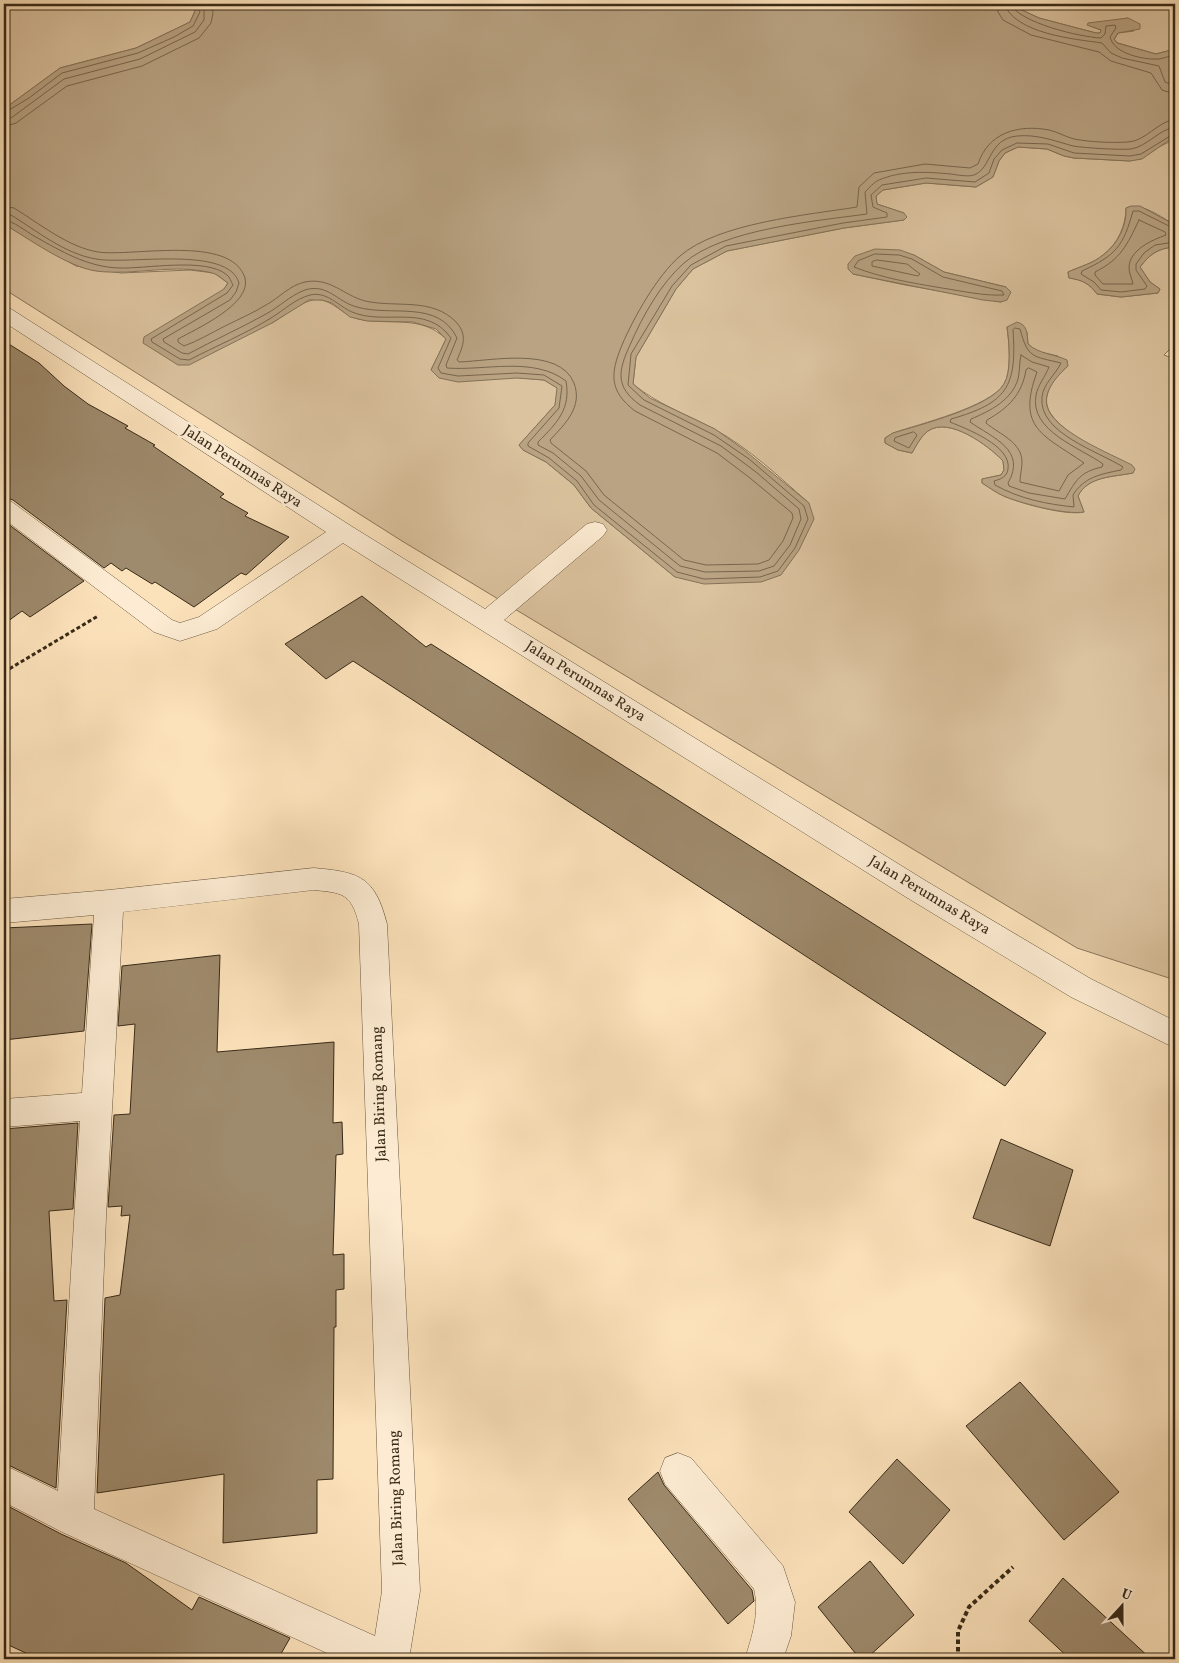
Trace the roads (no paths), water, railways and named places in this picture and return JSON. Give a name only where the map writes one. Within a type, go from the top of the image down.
[{"type":"street","name":"Jalan Perumnas Raya","points":[[4,314],[343,532],[949,908],[1081,988],[1175,1035]]},
{"type":"street","points":[[4,507],[163,626],[180,632],[208,623],[343,532]]},
{"type":"street","points":[[487,621],[596,530]]},
{"type":"street","name":"Jalan Biring Romang","points":[[4,911],[109,902],[314,879],[341,882],[356,888],[368,902],[373,924],[401,1591],[390,1659]]},
{"type":"street","points":[[75,1518],[109,902]]},
{"type":"street","points":[[4,1113],[97,1106]]},
{"type":"street","points":[[678,1471],[770,1579],[776,1602],[772,1636],[764,1659]]},
{"type":"street","points":[[4,1483],[75,1518],[383,1659]]},
{"type":"water","points":[[190,4],[1009,4],[1039,18],[1096,33],[1100,33],[1101,30],[1087,25],[1088,23],[1128,18],[1140,24],[1140,29],[1118,33],[1114,39],[1117,43],[1156,54],[1175,49],[1175,69],[1171,73],[1175,76],[1175,136],[1142,159],[1130,161],[1074,158],[1047,149],[1018,147],[1005,153],[999,161],[993,177],[976,187],[926,183],[883,190],[876,196],[877,204],[904,213],[907,217],[904,220],[844,228],[727,251],[693,269],[676,289],[636,357],[633,384],[650,398],[715,429],[743,449],[809,503],[814,519],[799,550],[781,575],[761,582],[704,584],[675,577],[591,508],[574,485],[546,462],[523,450],[519,445],[555,405],[557,388],[544,380],[517,378],[458,382],[439,378],[431,370],[446,339],[436,329],[413,322],[367,321],[350,317],[332,303],[322,300],[309,300],[272,323],[189,365],[178,365],[143,343],[144,337],[224,289],[228,283],[214,274],[198,270],[96,271],[73,264],[49,252],[4,224],[4,109],[60,68],[136,48],[190,22],[195,11]]},
{"type":"water","points":[[1140,206],[1175,225],[1175,247],[1155,252],[1140,267],[1150,282],[1160,289],[1158,293],[1121,297],[1097,294],[1085,283],[1069,278],[1068,272],[1086,265],[1108,251],[1117,240],[1123,227],[1126,208]]},
{"type":"water","points":[[875,249],[900,250],[914,255],[944,272],[1006,287],[1011,292],[1007,300],[1001,302],[983,300],[853,274],[848,269],[848,264],[855,256]]},
{"type":"water","points":[[1017,322],[1021,323],[1025,328],[1028,344],[1042,352],[1067,360],[1068,366],[1056,379],[1047,395],[1047,406],[1052,415],[1071,433],[1132,465],[1135,469],[1133,473],[1095,481],[1082,489],[1078,496],[1084,512],[1067,512],[1034,506],[1006,497],[991,489],[982,483],[982,479],[1001,475],[1004,470],[1003,461],[979,441],[957,430],[937,427],[928,431],[921,438],[912,453],[898,450],[885,443],[885,438],[893,433],[970,408],[997,392],[1004,384],[1008,372],[1007,327]]}]
